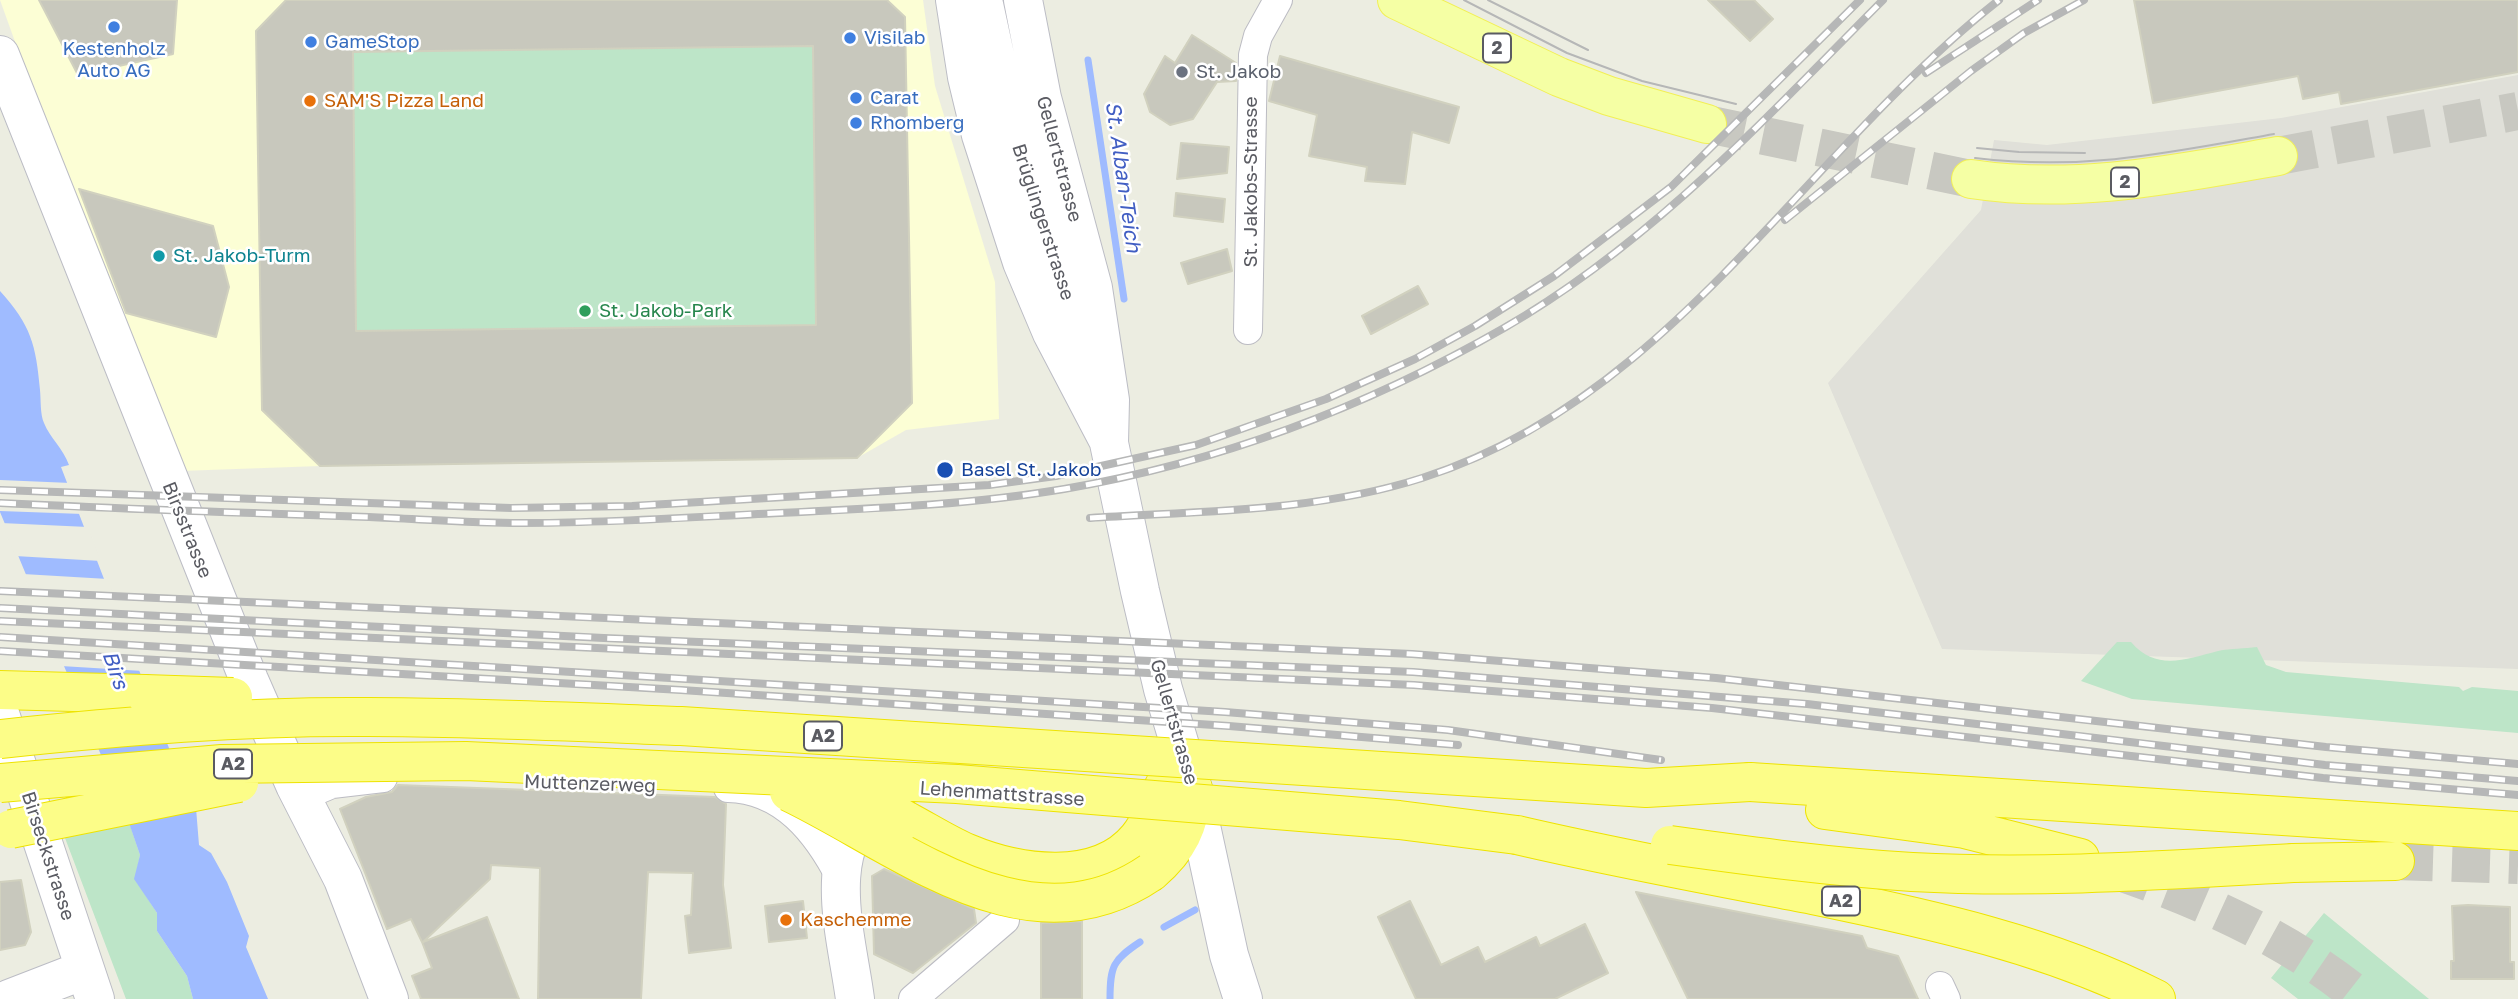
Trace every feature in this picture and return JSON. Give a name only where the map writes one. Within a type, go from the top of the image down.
[{"type":"highway","points":[[0,690],[413,704],[677,719],[757,739],[793,754],[966,853],[1006,866],[1066,871],[1097,864],[1138,861],[1182,835],[1190,818],[1179,787]]},
{"type":"highway","name":"A2","points":[[0,739],[111,727],[235,720],[364,717],[523,719],[681,726],[1646,788],[1747,792]]},
{"type":"highway","name":"A2","points":[[0,783],[199,765],[466,761],[957,784],[1386,818],[1517,835],[1878,908],[1981,933],[2102,973],[2156,999]]},
{"type":"highway","points":[[5,830],[279,776],[416,770],[664,776],[761,785],[789,792],[961,883],[1013,900],[1061,903],[1101,898],[1128,887],[1138,861]]},
{"type":"highway","points":[[1747,792],[2378,820],[2518,831]]},
{"type":"highway","points":[[1747,792],[2017,840],[2080,858]]},
{"type":"highway","points":[[1517,835],[1617,839],[1910,872],[2047,874],[2395,860]]},
{"type":"main road","name":"Gellertstrasse","points":[[955,0],[967,77],[981,135],[1022,262],[1052,333],[1109,443]]},
{"type":"main road","name":"Brüglingerstrasse","points":[[983,0],[1010,124],[1080,335],[1109,443]]},
{"type":"main road","name":"Gellertstrasse","points":[[1023,0],[1042,98],[1093,288],[1110,400],[1109,443],[1140,591],[1178,744],[1179,787],[1219,906],[1229,955],[1243,999]]},
{"type":"main road","name":"2","points":[[1397,0],[1559,77],[1609,96],[1707,124]]},
{"type":"main road","name":"Birsstrasse","points":[[0,55],[184,523],[301,797],[343,878],[389,999]]},
{"type":"main road","name":"2","points":[[1971,179],[2034,186],[2110,184],[2278,156]]},
{"type":"main road","name":"Birseckstrasse","points":[[0,714],[90,984]]},
{"type":"main road","name":"Lehenmattstrasse","points":[[855,999],[841,879],[849,838],[866,811],[879,801],[908,788],[925,786],[1129,804],[1179,787]]},
{"type":"main road","points":[[9,999],[90,984]]},
{"type":"street","name":"St. Jakobs-Strasse","points":[[1248,330],[1252,55],[1258,36],[1278,0]]},
{"type":"street","name":"Muttenzerweg","points":[[301,797],[332,784],[375,778],[747,788],[773,797],[795,815],[823,848],[841,879]]},
{"type":"street","points":[[913,999],[1005,920]]},
{"type":"shaded area","name":"St. Jakob-Park","points":[[0,0],[923,0],[935,86],[995,282],[999,419],[906,430],[857,458],[320,466],[180,471],[94,261]]},
{"type":"shaded area","name":"St. Jakob-Park","points":[[286,0],[887,0],[905,17],[912,403],[857,458],[320,466],[262,410],[256,31]]},
{"type":"shaded area","points":[[2518,75],[2518,669],[1942,649],[1828,383],[1981,210],[1994,140],[2047,145],[2281,118]]},
{"type":"shaded area","points":[[2117,642],[2131,642],[2151,657],[2162,660],[2183,660],[2223,650],[2257,647],[2266,665],[2286,672],[2459,687],[2463,691],[2472,687],[2518,691],[2518,733],[2132,699],[2081,681]]},
{"type":"shaded area","points":[[128,819],[140,855],[135,879],[157,913],[157,931],[187,976],[193,999],[126,999],[65,838]]},
{"type":"shaded area","points":[[2324,913],[2429,999],[2298,999],[2271,978]]},
{"type":"water","name":"Birs","points":[[0,291],[19,314],[30,336],[36,360],[44,423],[69,465],[61,467],[192,808],[196,808],[199,845],[211,853],[227,882],[249,936],[246,947],[268,999],[193,999],[187,976],[157,931],[157,913],[134,879],[140,855],[128,820],[0,512]]},
{"type":"pier","points":[[0,480],[71,483],[83,514],[0,511]]},
{"type":"pier","points":[[1,523],[88,527],[101,561],[15,556]]},
{"type":"pier","points":[[23,574],[108,579],[143,671],[61,666]]},
{"type":"building","name":"Kestenholz Auto AG","points":[[39,0],[177,0],[173,54],[78,75]]},
{"type":"building","points":[[286,0],[887,0],[905,17],[912,403],[857,458],[320,466],[262,410],[256,31]],"holes":[[[813,46],[816,325],[356,331],[353,52]]]},
{"type":"building","points":[[1708,0],[1754,0],[1773,19],[1750,41]]},
{"type":"building","points":[[2134,0],[2518,0],[2518,72],[2341,104],[2339,92],[2303,99],[2298,76],[2153,103]]},
{"type":"building","name":"St. Jakob","points":[[1192,35],[1236,63],[1236,81],[1217,82],[1193,119],[1170,125],[1150,112],[1144,94],[1165,56],[1175,63]]},
{"type":"building","points":[[1280,56],[1459,107],[1449,143],[1412,132],[1405,184],[1365,181],[1367,167],[1309,156],[1317,115],[1269,101]]},
{"type":"building","points":[[1181,143],[1229,147],[1227,173],[1177,179]]},
{"type":"building","name":"St. Jakob-Turm","points":[[79,189],[213,226],[229,287],[216,337],[126,313]]},
{"type":"building","points":[[1176,193],[1225,199],[1223,222],[1174,216]]},
{"type":"building","points":[[1227,249],[1232,271],[1188,284],[1181,263]]},
{"type":"building","points":[[1418,286],[1428,304],[1371,334],[1362,316]]},
{"type":"building","points":[[398,785],[715,797],[726,804],[723,885],[731,948],[689,953],[685,916],[691,915],[693,873],[648,872],[641,999],[538,999],[540,868],[491,865],[490,879],[423,942],[487,917],[519,999],[421,999],[412,976],[432,968],[422,942],[411,919],[387,929],[340,809],[366,797],[392,792]]},
{"type":"building","points":[[884,869],[974,909],[976,923],[913,973],[874,954],[872,876]]},
{"type":"building","points":[[21,880],[31,932],[25,945],[0,950],[0,882]]},
{"type":"building","points":[[1636,892],[1862,936],[1867,948],[1898,956],[1918,999],[1688,999]]},
{"type":"building","points":[[803,901],[807,938],[769,942],[765,906]]},
{"type":"building","points":[[1410,901],[1441,965],[1478,947],[1485,962],[1536,937],[1540,946],[1585,924],[1608,973],[1555,999],[1416,999],[1378,917]]},
{"type":"building","points":[[2452,906],[2510,907],[2510,962],[2514,962],[2514,979],[2451,979],[2451,961],[2454,961]]},
{"type":"building","points":[[1082,921],[1082,999],[1041,999],[1041,923]]},
{"type":"waterway","name":"St. Alban-Teich","points":[[1088,60],[1124,299]]},
{"type":"waterway","name":"St. Alban-Teich","points":[[1164,927],[1195,910]]},
{"type":"waterway","name":"St. Alban-Teich","points":[[1110,999],[1115,965],[1140,942]]},
{"type":"tunnel","points":[[2278,156],[2518,111]]},
{"type":"tunnel","points":[[1707,124],[1971,179]]},
{"type":"tunnel","points":[[2395,861],[2518,865]]},
{"type":"tunnel","points":[[2114,870],[2180,894],[2244,923],[2305,958],[2362,999]]},
{"type":"tram line","points":[[1464,0],[1567,53],[1642,81],[1736,104]]},
{"type":"tram line","points":[[1488,0],[1588,50]]},
{"type":"tram line","points":[[1975,158],[2090,161],[2162,153],[2274,134]]},
{"type":"tram line","points":[[1977,148],[2085,153]]},
{"type":"railway","points":[[0,490],[511,508],[632,506],[989,485],[1056,476],[1196,445],[1326,399],[1415,359],[1475,326],[1554,276],[1671,187],[1860,0]]},
{"type":"railway","points":[[0,503],[552,523],[950,503],[1064,489],[1179,464],[1236,447],[1346,407],[1452,356],[1558,294],[1609,258],[1704,177],[1795,90],[1883,0]]},
{"type":"railway","points":[[1090,518],[1258,508],[1341,498],[1422,478],[1510,441],[1590,392],[1662,333],[1730,267],[1928,62],[1999,0]]},
{"type":"railway","points":[[1926,73],[2038,0]]},
{"type":"railway","points":[[1785,220],[1971,71],[2024,33],[2084,0]]},
{"type":"railway","points":[[0,591],[1412,654],[1716,678],[2326,747],[2518,764]]},
{"type":"railway","points":[[0,608],[604,638],[1413,672],[1807,704],[2325,765],[2518,781]]},
{"type":"railway","points":[[0,621],[1414,685],[1712,708],[2323,778],[2518,795]]},
{"type":"railway","points":[[0,637],[1225,712],[1448,730],[1661,760]]},
{"type":"railway","points":[[0,651],[681,690],[1229,726],[1458,745]]},
{"type":"place","name":"Kestenholz Auto AG","points":[[114,27]]},
{"type":"place","name":"Visilab","points":[[850,38]]},
{"type":"place","name":"GameStop","points":[[311,42]]},
{"type":"place","name":"St. Jakob","points":[[1182,72]]},
{"type":"place","name":"Carat","points":[[856,98]]},
{"type":"place","name":"SAM'S Pizza Land","points":[[310,101]]},
{"type":"place","name":"Rhomberg","points":[[856,123]]},
{"type":"place","name":"St. Jakob-Turm","points":[[159,256]]},
{"type":"place","name":"St. Jakob-Park","points":[[585,311]]},
{"type":"place","name":"Basel St. Jakob","points":[[945,470]]},
{"type":"place","name":"Kaschemme","points":[[786,920]]}]
